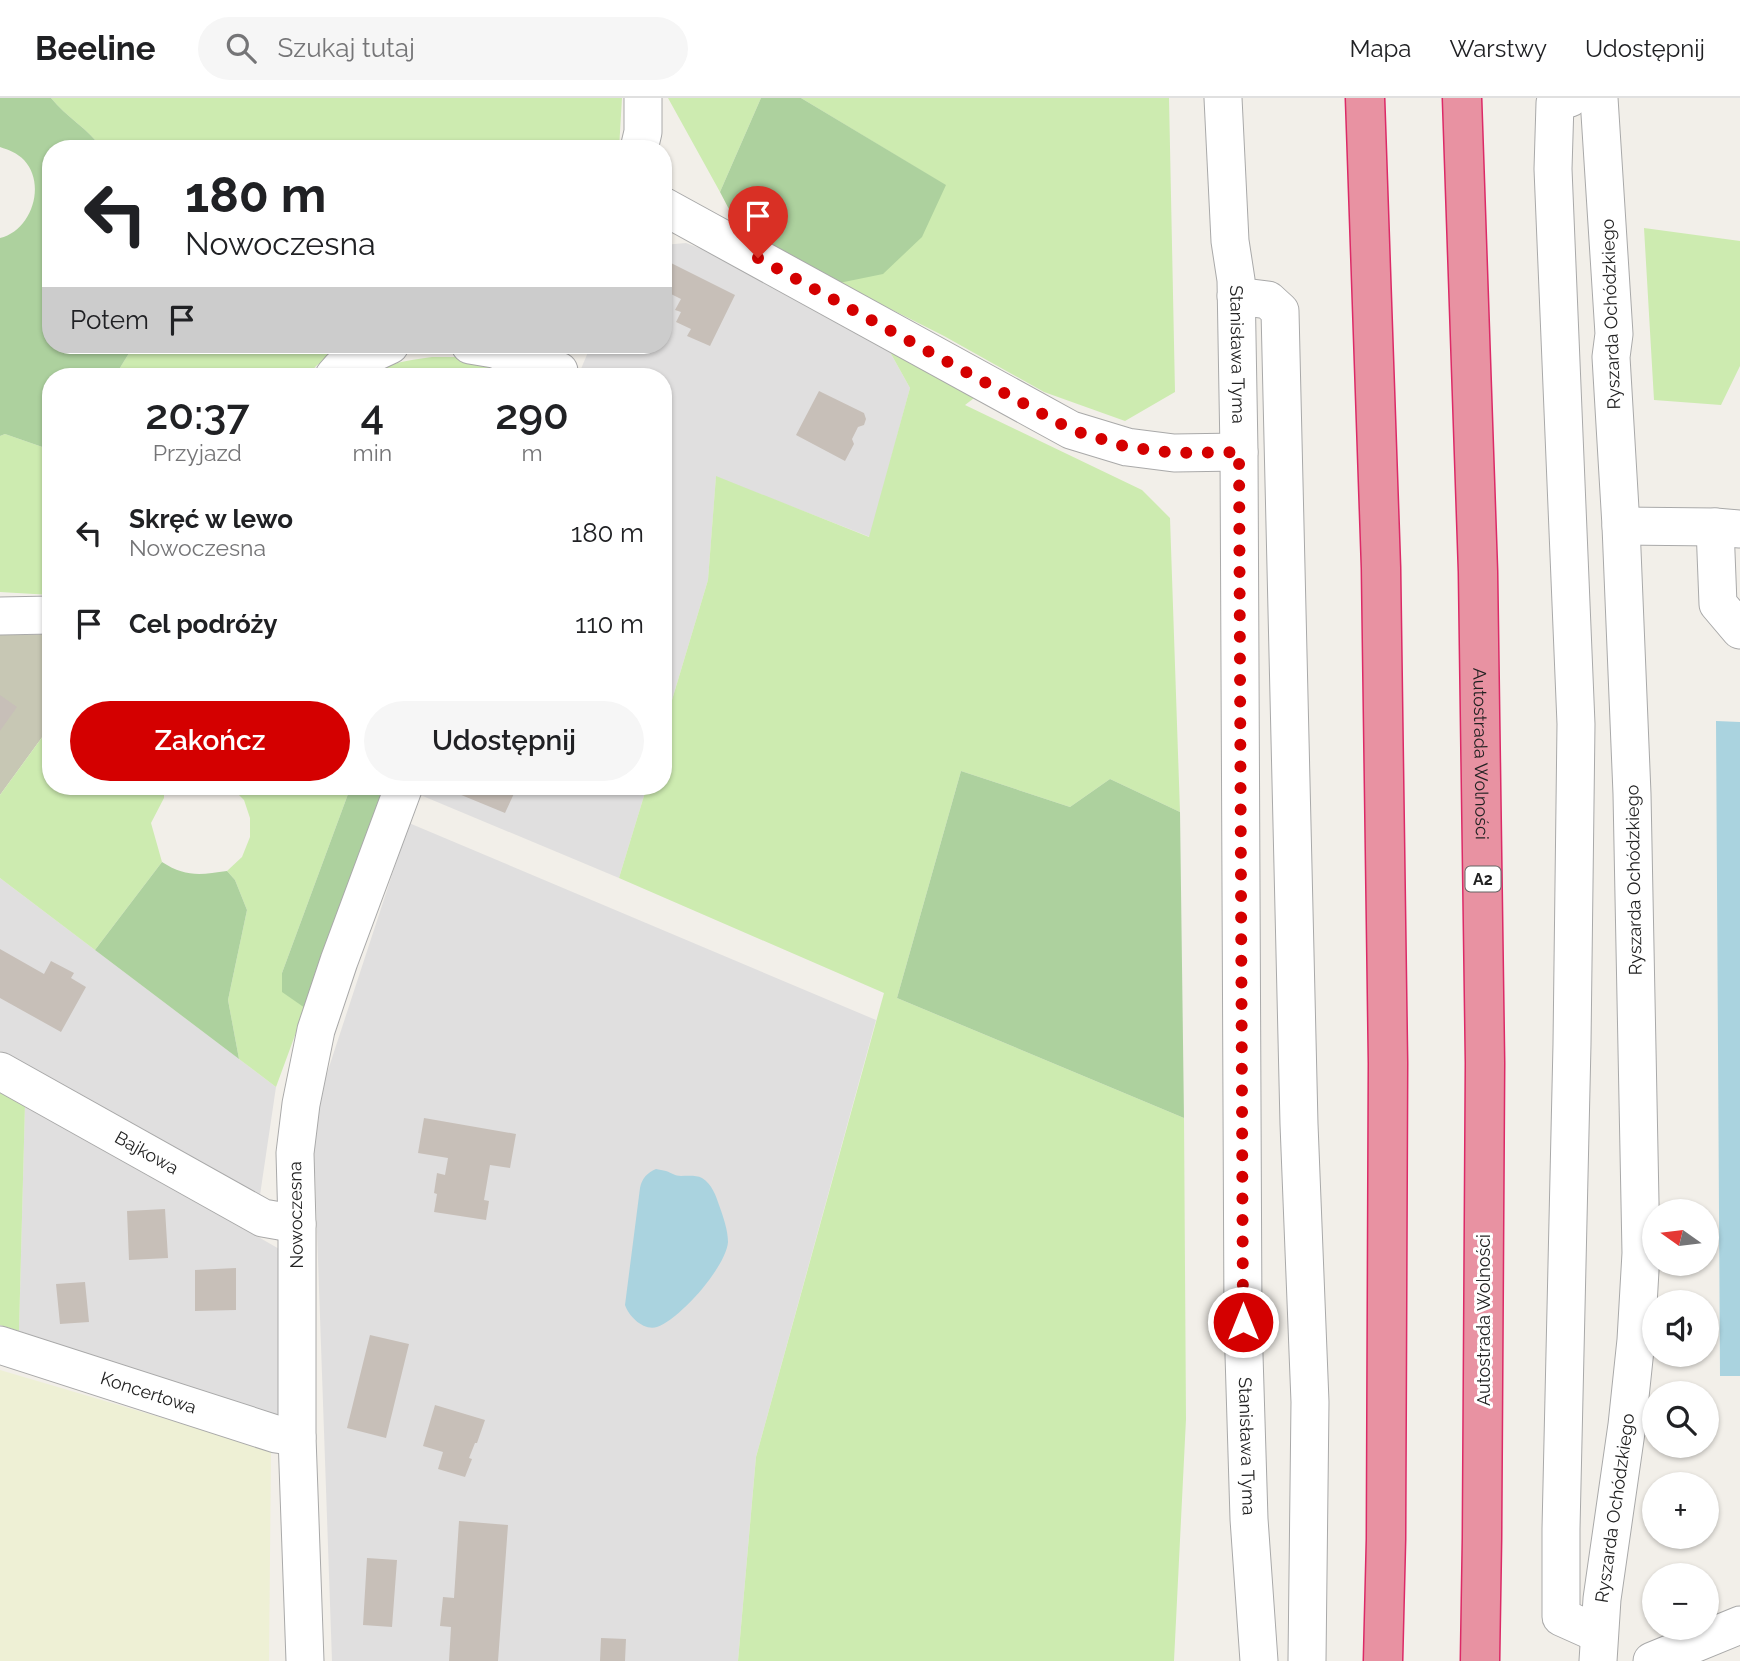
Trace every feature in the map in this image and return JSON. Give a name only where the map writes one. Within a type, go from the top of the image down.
[{"type":"highway","points":[[1365,98],[1381,568],[1388,1063],[1383,1661]]},
{"type":"highway","name":"Autostrada Wolności","points":[[1462,98],[1478,572],[1485,1063],[1480,1661]]},
{"type":"street","points":[[641,140],[643,98]]},
{"type":"street","name":"Stanisława Tyma","points":[[1223,98],[1230,241],[1236,280],[1243,1322],[1249,1520],[1259,1661]]},
{"type":"street","points":[[1570,98],[1555,103],[1553,169],[1576,724],[1561,1617],[1599,1647]]},
{"type":"street","name":"Ryszarda Ochódzkiego","points":[[1599,98],[1614,334],[1612,357],[1632,794],[1641,1253],[1634,1364],[1602,1599],[1599,1647]]},
{"type":"street","points":[[672,211],[1072,430],[1127,447],[1174,453],[1239,452]]},
{"type":"street","points":[[1236,296],[1268,300],[1280,311],[1299,1125],[1310,1402],[1307,1661]]},
{"type":"street","points":[[341,368],[371,354]]},
{"type":"street","points":[[516,354],[561,364]]},
{"type":"street","points":[[1621,526],[1728,528],[1718,604],[1740,631]]},
{"type":"street","points":[[0,615],[42,615]]},
{"type":"street","name":"Nowoczesna","points":[[304,1661],[297,1437],[295,1153],[301,1104],[316,1030],[401,795]]},
{"type":"street","name":"Bajkowa","points":[[0,1070],[263,1218],[297,1224]]},
{"type":"street","name":"Koncertowa","points":[[0,1345],[276,1434],[297,1437]]},
{"type":"street","points":[[1652,1661],[1740,1625]]},
{"type":"shaded area","points":[[686,243],[715,254],[890,352],[910,388],[870,537],[716,477],[708,580],[672,700],[672,368],[581,368],[587,354],[672,354],[672,244]]},
{"type":"shaded area","points":[[0,631],[19,635],[42,634],[42,737],[0,795]]},
{"type":"shaded area","points":[[420,795],[644,795],[619,878]]},
{"type":"shaded area","points":[[409,823],[876,1020],[756,1457],[738,1661],[332,1661],[313,1116]]},
{"type":"shaded area","points":[[0,878],[276,1087],[260,1195],[0,1051]]},
{"type":"shaded area","points":[[25,1104],[281,1250],[287,1421],[19,1331]]},
{"type":"shaded area","points":[[0,1370],[271,1450],[269,1661],[0,1661]]},
{"type":"green space","points":[[0,98],[51,98],[95,140],[42,140],[42,354],[128,354],[120,368],[42,368],[42,447],[5,434],[0,436],[0,238],[11,234],[20,226],[27,217],[35,194],[31,170],[24,160],[0,147]]},
{"type":"green space","points":[[51,98],[622,98],[620,140],[95,140]]},
{"type":"green space","points":[[668,98],[761,98],[720,192]]},
{"type":"green space","points":[[761,98],[801,98],[946,185],[922,237],[883,274],[839,283],[743,236],[720,192]]},
{"type":"green space","points":[[801,98],[1169,98],[1175,392],[1125,421],[1044,392],[944,336],[839,283],[945,185]]},
{"type":"green space","points":[[1644,228],[1740,241],[1740,366],[1721,405],[1654,400]]},
{"type":"green space","points":[[890,352],[978,395],[965,405],[1142,490],[1170,518],[1180,812],[1110,779],[1070,807],[961,771],[897,998],[1184,1118],[1186,1419],[1174,1661],[738,1661],[756,1457],[884,993],[619,878],[644,795],[672,795],[672,700],[708,580],[716,476],[869,537],[910,388]]},
{"type":"green space","points":[[128,354],[332,354],[314,368],[120,368]]},
{"type":"green space","points":[[432,357],[463,357],[491,368],[383,368]]},
{"type":"green space","points":[[5,434],[42,447],[42,594],[0,592],[0,436]]},
{"type":"green space","points":[[42,737],[42,795],[164,795],[151,823],[162,862],[95,950],[0,878],[0,795]]},
{"type":"green space","points":[[961,771],[1070,807],[1110,779],[1180,812],[1184,1118],[897,998]]},
{"type":"green space","points":[[239,795],[348,795],[282,973],[305,1008],[276,1087],[239,1059],[228,1000],[247,910],[235,880],[227,871],[242,857],[250,837],[250,818],[244,800]]},
{"type":"green space","points":[[348,795],[384,795],[305,1008],[282,992],[282,973]]},
{"type":"green space","points":[[162,862],[193,874],[227,871],[235,880],[247,910],[228,1000],[239,1059],[95,950]]},
{"type":"green space","points":[[0,1090],[25,1104],[19,1331],[0,1325]]},
{"type":"water","points":[[1716,721],[1740,722],[1740,1376],[1720,1376]]},
{"type":"water","points":[[656,1169],[679,1176],[700,1177],[708,1183],[722,1214],[728,1242],[719,1265],[700,1291],[678,1314],[652,1328],[638,1322],[625,1305],[640,1188],[645,1176]]},
{"type":"building","points":[[672,264],[735,295],[710,346],[687,336],[691,329],[676,322],[681,312],[675,310],[681,299],[672,294]]},
{"type":"building","points":[[819,391],[864,413],[864,425],[858,427],[852,439],[854,444],[845,461],[796,435]]},
{"type":"building","points":[[0,695],[17,707],[0,731]]},
{"type":"building","points":[[461,795],[513,795],[505,813]]},
{"type":"building","points":[[0,949],[44,974],[51,961],[74,973],[71,978],[86,987],[61,1032],[0,998]]},
{"type":"building","points":[[424,1118],[516,1134],[510,1168],[490,1165],[484,1200],[489,1201],[486,1220],[434,1212],[437,1173],[445,1175],[448,1158],[418,1153]]},
{"type":"building","points":[[165,1209],[168,1258],[129,1260],[127,1211]]},
{"type":"building","points":[[236,1268],[236,1310],[195,1311],[195,1270]]},
{"type":"building","points":[[85,1282],[89,1322],[60,1324],[56,1284]]},
{"type":"building","points":[[370,1335],[409,1344],[386,1438],[347,1428]]},
{"type":"building","points":[[435,1405],[485,1420],[469,1458],[472,1459],[465,1477],[438,1469],[443,1452],[423,1446]]},
{"type":"building","points":[[459,1521],[508,1525],[498,1661],[449,1661],[451,1627],[440,1626],[443,1597],[454,1598]]},
{"type":"building","points":[[367,1558],[397,1560],[392,1627],[363,1625]]},
{"type":"building","points":[[601,1638],[626,1639],[625,1661],[600,1661]]},
{"type":"route","points":[[758,258],[1072,430],[1127,447],[1174,453],[1239,452],[1243,1322]]}]
